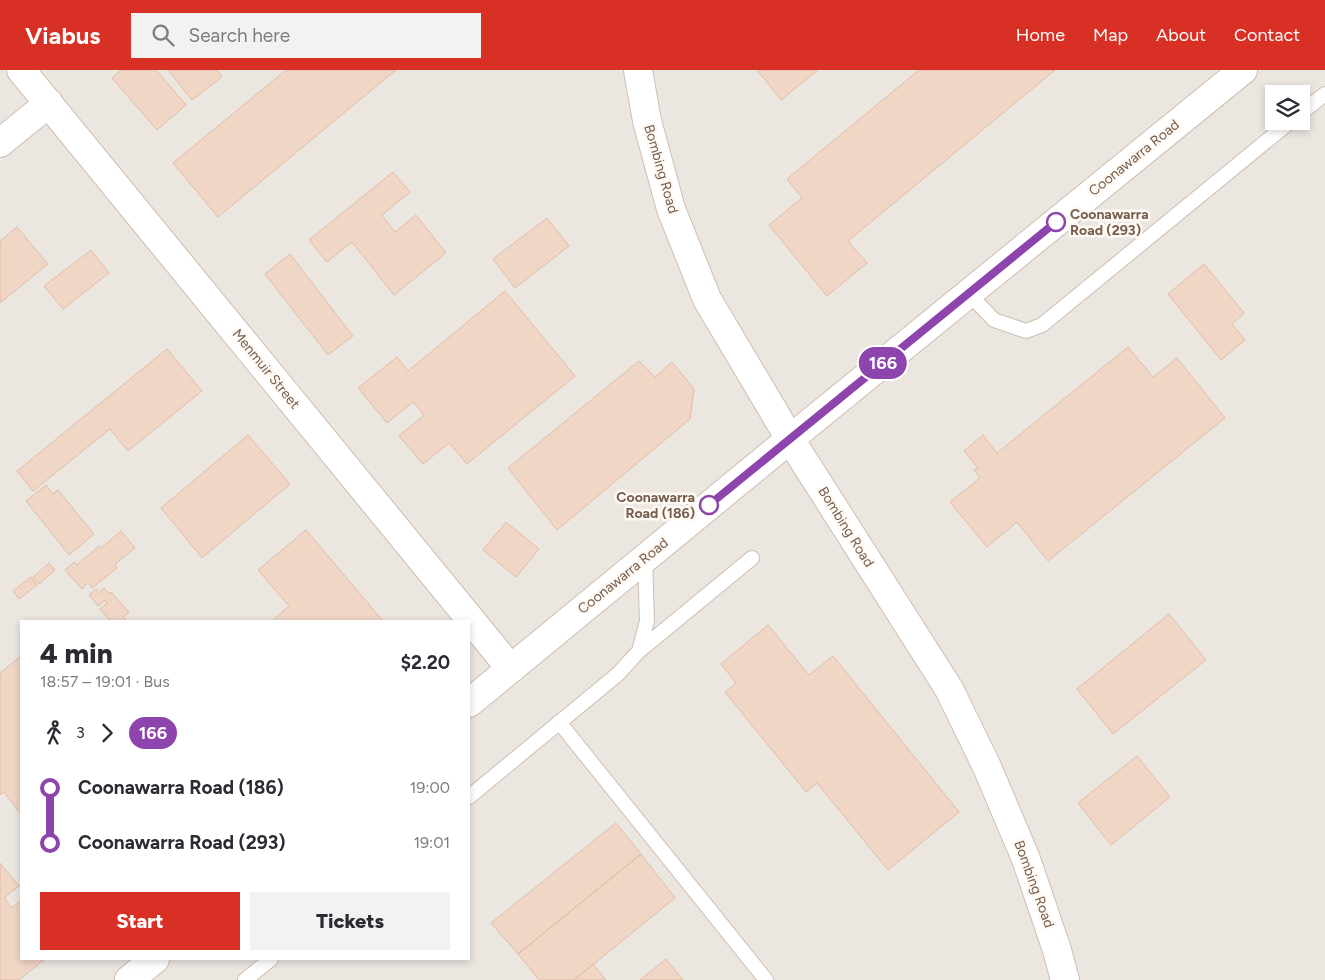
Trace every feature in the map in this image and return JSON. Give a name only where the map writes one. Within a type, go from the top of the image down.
[{"type":"street","name":"Menmuir Street","points":[[22,70],[511,668]]},
{"type":"street","name":"Bombing Road","points":[[638,70],[647,120],[672,210],[707,299],[790,439],[949,689],[986,767],[1026,859],[1057,950],[1065,980]]},
{"type":"street","name":"Coonawarra Road","points":[[470,702],[1242,70]]},
{"type":"street","points":[[0,143],[49,103]]},
{"type":"street","points":[[129,980],[154,960]]},
{"type":"lane","points":[[1310,106],[1325,94]]},
{"type":"lane","points":[[968,294],[994,320],[1026,331],[1042,325],[1281,130]]},
{"type":"lane","points":[[639,651],[647,621],[645,558]]},
{"type":"lane","points":[[470,795],[618,674],[639,651],[752,558]]},
{"type":"lane","points":[[559,722],[766,980]]},
{"type":"lane","points":[[245,980],[270,960]]},
{"type":"shaded area","points":[[0,70],[1325,70],[1325,980],[0,980]]},
{"type":"building","points":[[121,70],[156,70],[186,105],[157,130],[112,78]]},
{"type":"building","points":[[168,70],[217,70],[222,77],[192,100]]},
{"type":"building","points":[[286,70],[396,70],[218,217],[173,163]]},
{"type":"building","points":[[757,70],[818,70],[781,100]]},
{"type":"building","points":[[919,70],[1055,70],[848,241],[867,263],[827,296],[769,225],[802,198],[787,179]]},
{"type":"building","points":[[393,172],[410,192],[382,215],[395,232],[416,215],[446,253],[394,295],[352,242],[327,262],[309,240]]},
{"type":"building","points":[[547,218],[569,246],[515,288],[493,259]]},
{"type":"building","points":[[17,227],[48,264],[0,303],[0,241]]},
{"type":"building","points":[[91,250],[109,273],[63,309],[44,286]]},
{"type":"building","points":[[290,254],[353,336],[328,355],[265,274]]},
{"type":"building","points":[[1204,264],[1244,313],[1232,324],[1245,340],[1221,360],[1168,294]]},
{"type":"building","points":[[505,291],[575,376],[467,464],[449,443],[423,464],[399,436],[424,415],[413,402],[387,423],[358,388],[397,357],[408,371]]},
{"type":"building","points":[[1128,347],[1153,377],[1177,358],[1225,418],[1048,561],[1017,522],[987,547],[950,502],[980,478],[974,470],[978,468],[964,451],[983,435],[997,453]]},
{"type":"building","points":[[167,349],[202,391],[128,451],[110,429],[33,491],[17,471]]},
{"type":"building","points":[[639,361],[655,377],[672,362],[694,389],[690,419],[557,530],[508,468]]},
{"type":"building","points":[[248,435],[290,484],[202,558],[161,508]]},
{"type":"building","points":[[46,485],[53,494],[58,490],[94,534],[69,555],[26,501]]},
{"type":"building","points":[[506,522],[539,549],[516,577],[483,550]]},
{"type":"building","points":[[306,530],[382,620],[273,620],[289,606],[258,570]]},
{"type":"building","points":[[121,531],[135,548],[115,564],[117,568],[92,588],[88,583],[82,589],[65,570],[74,562],[77,565],[99,546],[101,548]]},
{"type":"building","points":[[49,563],[55,570],[39,584],[33,577]]},
{"type":"building","points":[[31,577],[37,585],[19,599],[13,591]]},
{"type":"building","points":[[104,588],[109,594],[111,592],[129,612],[123,617],[126,620],[109,620],[100,609],[107,603],[105,600],[98,606],[89,595],[96,589],[99,593]]},
{"type":"building","points":[[1169,614],[1206,660],[1113,734],[1077,689]]},
{"type":"building","points":[[768,625],[809,675],[833,656],[959,812],[888,870],[817,783],[806,792],[725,692],[736,683],[721,664]]},
{"type":"building","points":[[20,657],[20,813],[4,792],[0,795],[0,673]]},
{"type":"building","points":[[1137,756],[1170,797],[1111,845],[1078,803]]},
{"type":"building","points":[[616,823],[641,854],[518,954],[491,923]]},
{"type":"building","points":[[641,854],[675,898],[574,980],[539,980],[518,954]]},
{"type":"building","points":[[0,863],[19,886],[4,898],[12,908],[20,901],[20,960],[44,960],[19,980],[0,980]]},
{"type":"building","points":[[666,959],[683,980],[640,980]]},
{"type":"building","points":[[593,964],[606,980],[574,980]]},
{"type":"bus line","name":"166","points":[[709,505],[1056,222]]},
{"type":"place","name":"Coonawarra Road (293)","points":[[1056,222]]},
{"type":"place","name":"Coonawarra Road (186)","points":[[709,505]]}]
